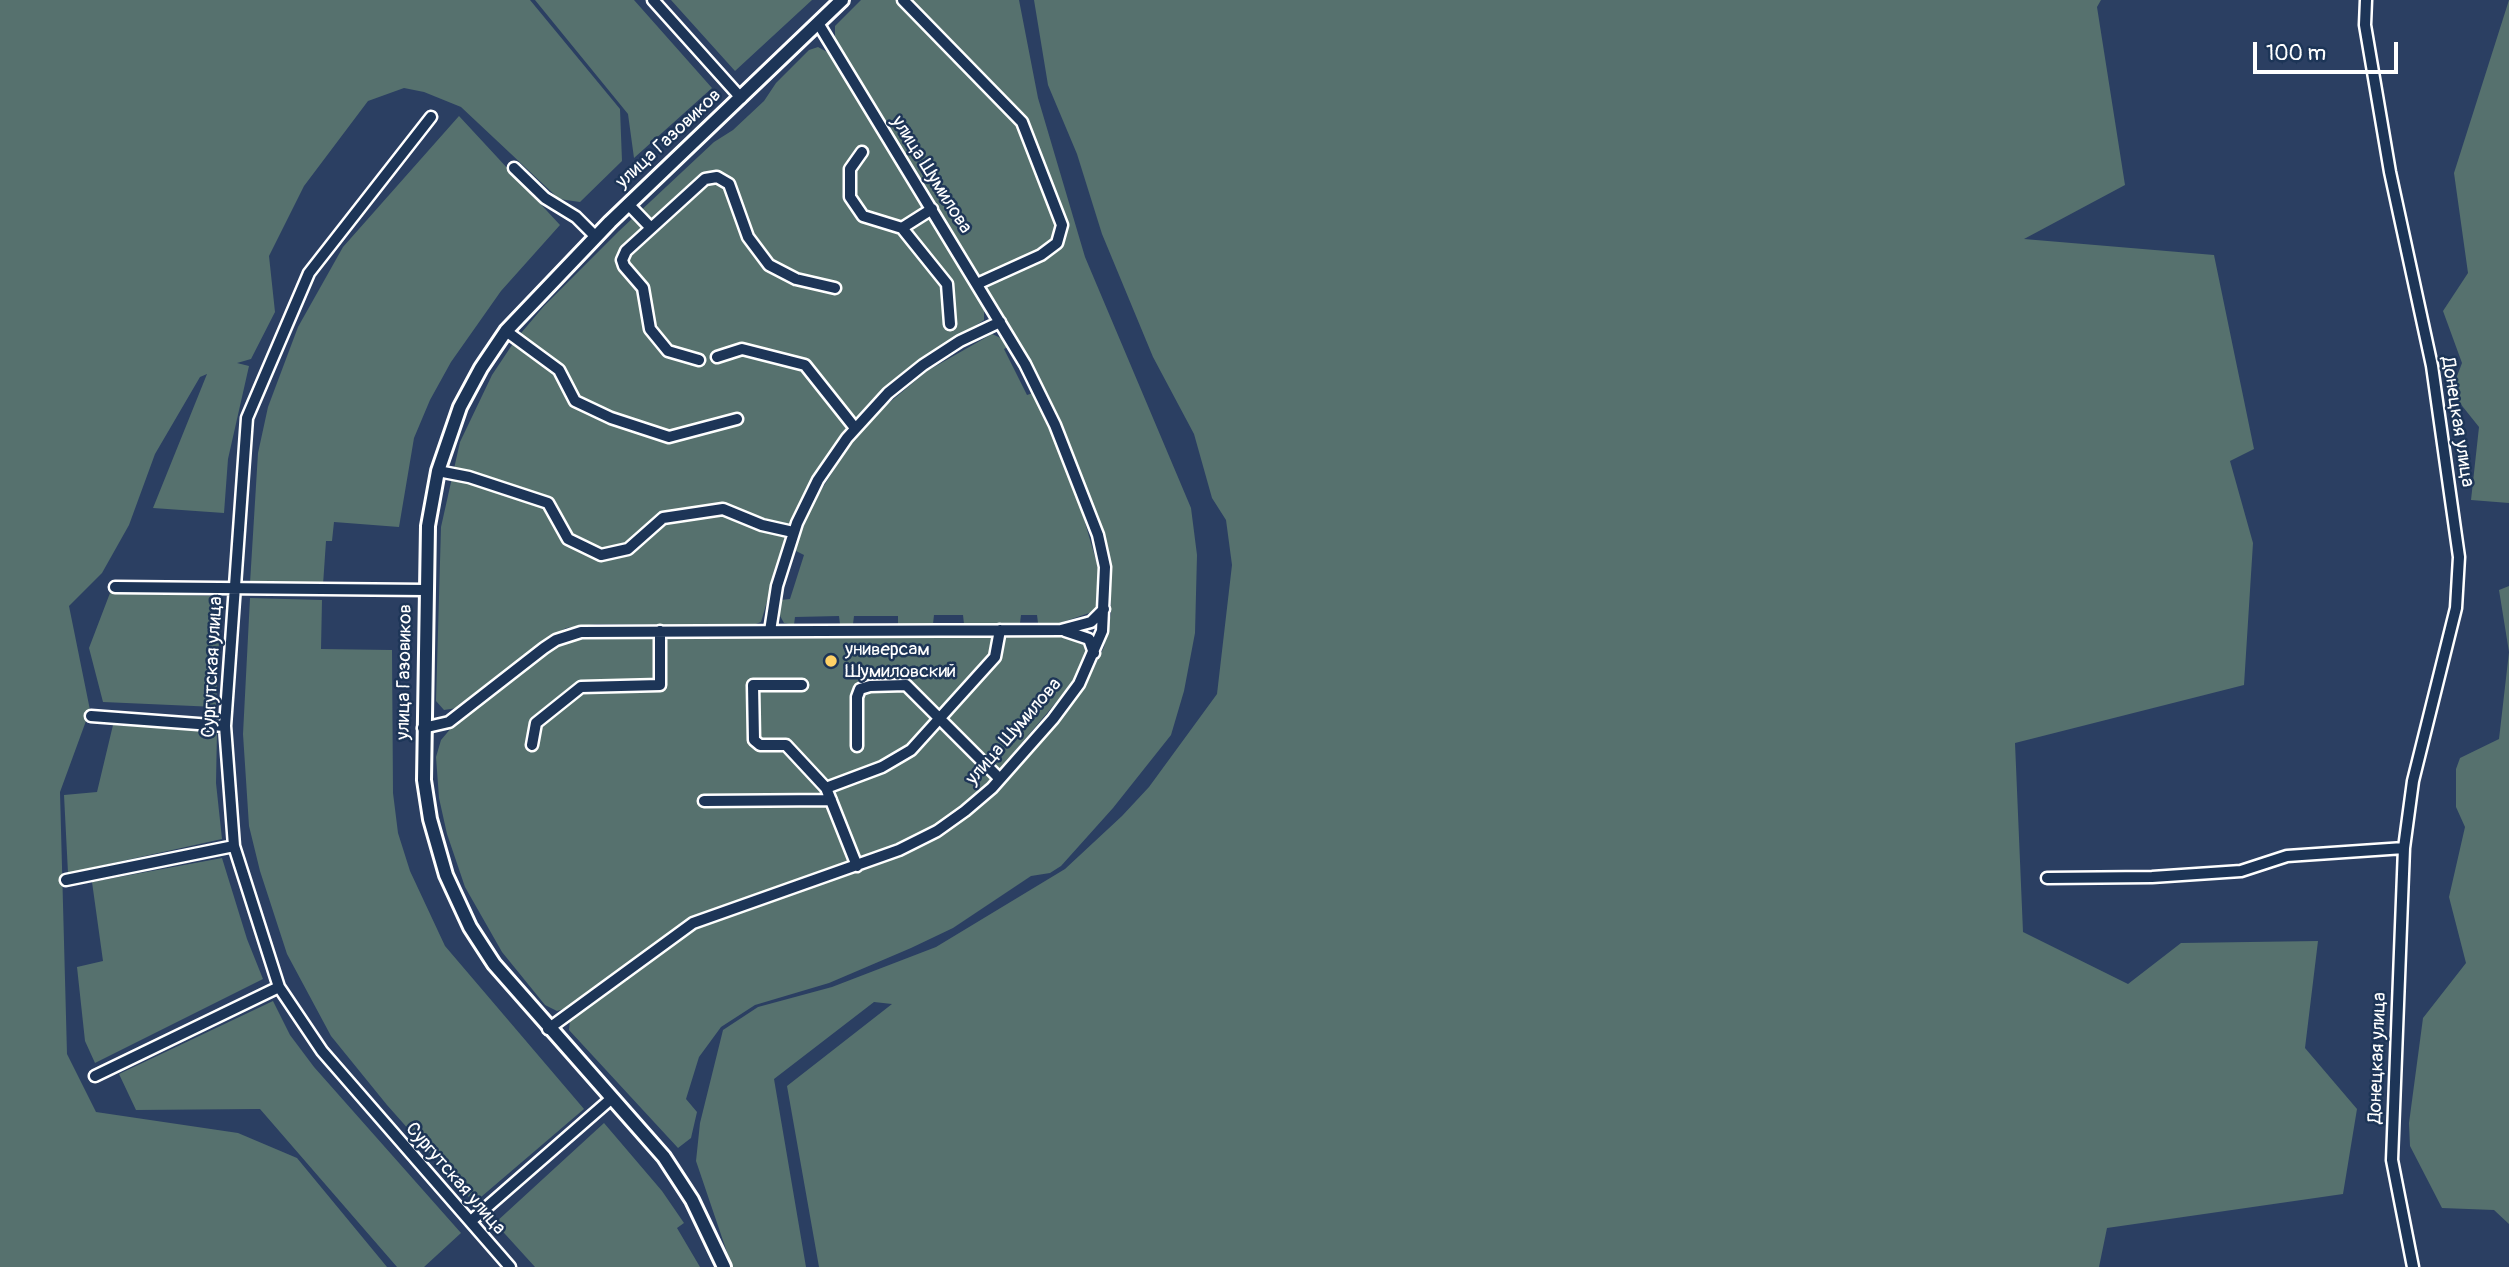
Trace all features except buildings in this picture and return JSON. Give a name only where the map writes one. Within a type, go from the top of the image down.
[{"type":"street","name":"улица Газовиков","points":[[653,0],[741,97]]},
{"type":"street","name":"улица Газовиков","points":[[724,1267],[678,1178],[664,1157],[494,964],[453,892],[439,856],[428,809],[423,728],[428,526],[438,471],[460,407],[506,331],[595,236],[842,0]]},
{"type":"street","points":[[903,0],[1022,122],[1062,225],[1057,243],[1041,256],[977,284]]},
{"type":"street","name":"Донецкая улица","points":[[2366,0],[2365,25],[2385,145],[2432,366],[2459,557],[2456,608],[2413,781],[2404,848],[2392,1160],[2413,1267]]},
{"type":"street","name":"улица Шумилова","points":[[548,1028],[693,923],[857,866],[937,831],[965,811],[1000,779],[1053,719],[1079,684],[1094,655],[1102,631],[1105,566],[1080,483],[1026,364],[818,23]]},
{"type":"street","name":"Сургутская улица","points":[[431,117],[309,272],[256,391],[247,418],[225,726],[234,846],[279,987],[322,1051],[510,1267]]},
{"type":"street","points":[[862,152],[850,169],[850,197],[863,216],[902,228],[947,284],[950,324]]},
{"type":"street","points":[[514,168],[545,198],[576,217],[595,236]]},
{"type":"street","points":[[699,360],[668,351],[650,329],[643,288],[622,263],[624,254],[701,181],[718,177],[731,187],[748,237],[769,265],[796,279],[835,288]]},
{"type":"street","points":[[628,204],[651,228]]},
{"type":"street","points":[[902,228],[932,209]]},
{"type":"street","points":[[769,631],[777,586],[793,532],[818,480],[855,428],[888,393],[923,365],[960,341],[1000,322]]},
{"type":"street","points":[[506,331],[559,370],[575,401],[611,418],[669,437],[737,419]]},
{"type":"street","points":[[717,357],[742,349],[805,365],[855,428]]},
{"type":"street","points":[[438,471],[469,477],[548,503],[568,539],[601,555],[628,549],[663,518],[723,509],[762,525],[793,532]]},
{"type":"street","points":[[115,587],[425,590]]},
{"type":"street","points":[[423,728],[449,722],[544,648],[568,635],[597,631],[1061,630],[1100,616],[1105,601]]},
{"type":"street","points":[[1086,623],[1102,631]]},
{"type":"street","points":[[826,788],[898,759],[942,719],[995,657],[1000,630]]},
{"type":"street","points":[[1061,630],[1086,637],[1093,645],[1094,655]]},
{"type":"street","points":[[532,745],[536,723],[581,687],[660,685],[660,631]]},
{"type":"street","points":[[1086,637],[1102,631]]},
{"type":"street","points":[[802,685],[753,685],[753,735],[760,745],[786,745],[826,788],[857,866]]},
{"type":"street","points":[[857,746],[857,697],[864,687],[906,685],[1000,779]]},
{"type":"street","points":[[91,716],[225,726]]},
{"type":"street","points":[[704,801],[831,800]]},
{"type":"street","points":[[66,880],[234,846]]},
{"type":"street","points":[[2047,878],[2152,877],[2241,871],[2287,856],[2404,848]]},
{"type":"street","points":[[95,1076],[279,987]]},
{"type":"street","points":[[471,1221],[612,1098]]},
{"type":"green space","points":[[0,0],[530,0],[620,109],[622,161],[580,202],[559,199],[461,107],[424,92],[404,88],[368,101],[304,186],[269,256],[275,312],[251,359],[237,363],[249,366],[228,459],[224,513],[153,508],[207,374],[200,377],[155,454],[129,525],[102,573],[69,606],[90,710],[60,792],[67,1054],[96,1112],[238,1133],[297,1158],[387,1267],[0,1267]]},
{"type":"green space","points":[[535,0],[634,0],[712,88],[634,158],[628,114]]},
{"type":"green space","points":[[671,0],[812,0],[735,71]]},
{"type":"green space","points":[[861,0],[1019,0],[1038,98],[1085,257],[1191,508],[1197,555],[1195,633],[1184,691],[1171,735],[1113,808],[1061,866],[1050,873],[1031,876],[953,928],[911,948],[829,983],[755,1005],[721,1027],[699,1057],[686,1099],[697,1112],[691,1138],[678,1148],[569,1030],[570,1020],[696,929],[901,855],[940,837],[969,816],[1005,783],[1084,688],[1104,647],[1111,613],[1111,566],[1104,534],[1061,423],[1031,361],[835,39],[835,26]]},
{"type":"green space","points":[[1034,0],[2101,0],[2097,7],[2125,185],[2024,239],[2214,255],[2254,449],[2230,461],[2253,543],[2244,685],[2015,743],[2023,932],[2128,984],[2181,943],[2318,941],[2305,1048],[2357,1109],[2343,1194],[2107,1228],[2099,1267],[819,1267],[787,1086],[892,1004],[874,1002],[774,1079],[806,1267],[732,1267],[696,1161],[700,1123],[723,1030],[758,1007],[832,987],[936,947],[1065,869],[1149,787],[1217,694],[1232,565],[1226,520],[1212,498],[1194,434],[1153,357],[1102,234],[1077,154],[1048,85]]},
{"type":"green space","points":[[2509,0],[2509,503],[2471,500],[2479,427],[2451,392],[2462,363],[2443,311],[2468,273],[2454,173]]},
{"type":"green space","points":[[818,47],[829,53],[984,307],[984,320],[901,374],[868,404],[842,434],[813,477],[791,520],[761,622],[753,625],[597,624],[566,628],[540,643],[457,708],[444,710],[436,701],[441,527],[460,442],[492,375],[516,339],[544,306],[714,142],[733,130],[764,101],[776,83],[809,50]]},
{"type":"green space","points":[[459,116],[560,225],[501,291],[451,362],[430,400],[414,438],[399,527],[334,522],[332,541],[326,541],[323,585],[250,583],[258,453],[268,407],[298,327],[343,247]]},
{"type":"green space","points":[[992,334],[1003,339],[1008,347],[1004,349],[1027,395],[1033,393],[1074,485],[1098,567],[1099,600],[1095,611],[1060,623],[1038,623],[1037,615],[1021,615],[1020,623],[964,624],[963,615],[934,615],[933,624],[898,624],[898,616],[854,616],[853,624],[840,624],[839,616],[795,617],[794,625],[784,623],[779,614],[781,600],[790,599],[804,555],[794,550],[813,503],[849,446],[877,413],[927,371]]},
{"type":"green space","points":[[2509,586],[2509,652],[2499,590]]},
{"type":"green space","points":[[110,593],[221,596],[216,707],[103,702],[89,648]]},
{"type":"green space","points":[[250,598],[322,600],[321,649],[392,650],[393,793],[398,833],[410,871],[445,946],[584,1109],[474,1203],[387,1105],[331,1036],[287,954],[260,871],[249,826],[243,734]]},
{"type":"green space","points":[[1060,635],[1083,642],[1089,649],[1074,681],[988,783],[962,807],[934,826],[897,844],[690,918],[567,1008],[557,1011],[545,1005],[502,952],[465,887],[447,834],[439,798],[436,757],[441,740],[452,727],[547,653],[570,640],[597,637]]},
{"type":"green space","points":[[2509,652],[2509,1224],[2494,1210],[2442,1208],[2410,1146],[2409,1123],[2423,1018],[2466,963],[2449,897],[2465,827],[2456,807],[2456,769],[2460,758],[2499,739]]},
{"type":"green space","points":[[113,725],[217,731],[216,783],[222,839],[68,873],[64,795],[97,792]]},
{"type":"green space","points":[[222,858],[247,939],[263,979],[95,1063],[85,1041],[77,967],[103,961],[92,882]]},
{"type":"green space","points":[[273,1001],[290,1035],[314,1067],[461,1233],[424,1267],[397,1267],[260,1109],[136,1110],[119,1074]]},
{"type":"green space","points":[[604,1123],[662,1191],[684,1223],[677,1228],[700,1267],[535,1267],[495,1223]]},
{"type":"place","name":"универсам Шумиловский","points":[[831,661]]}]
